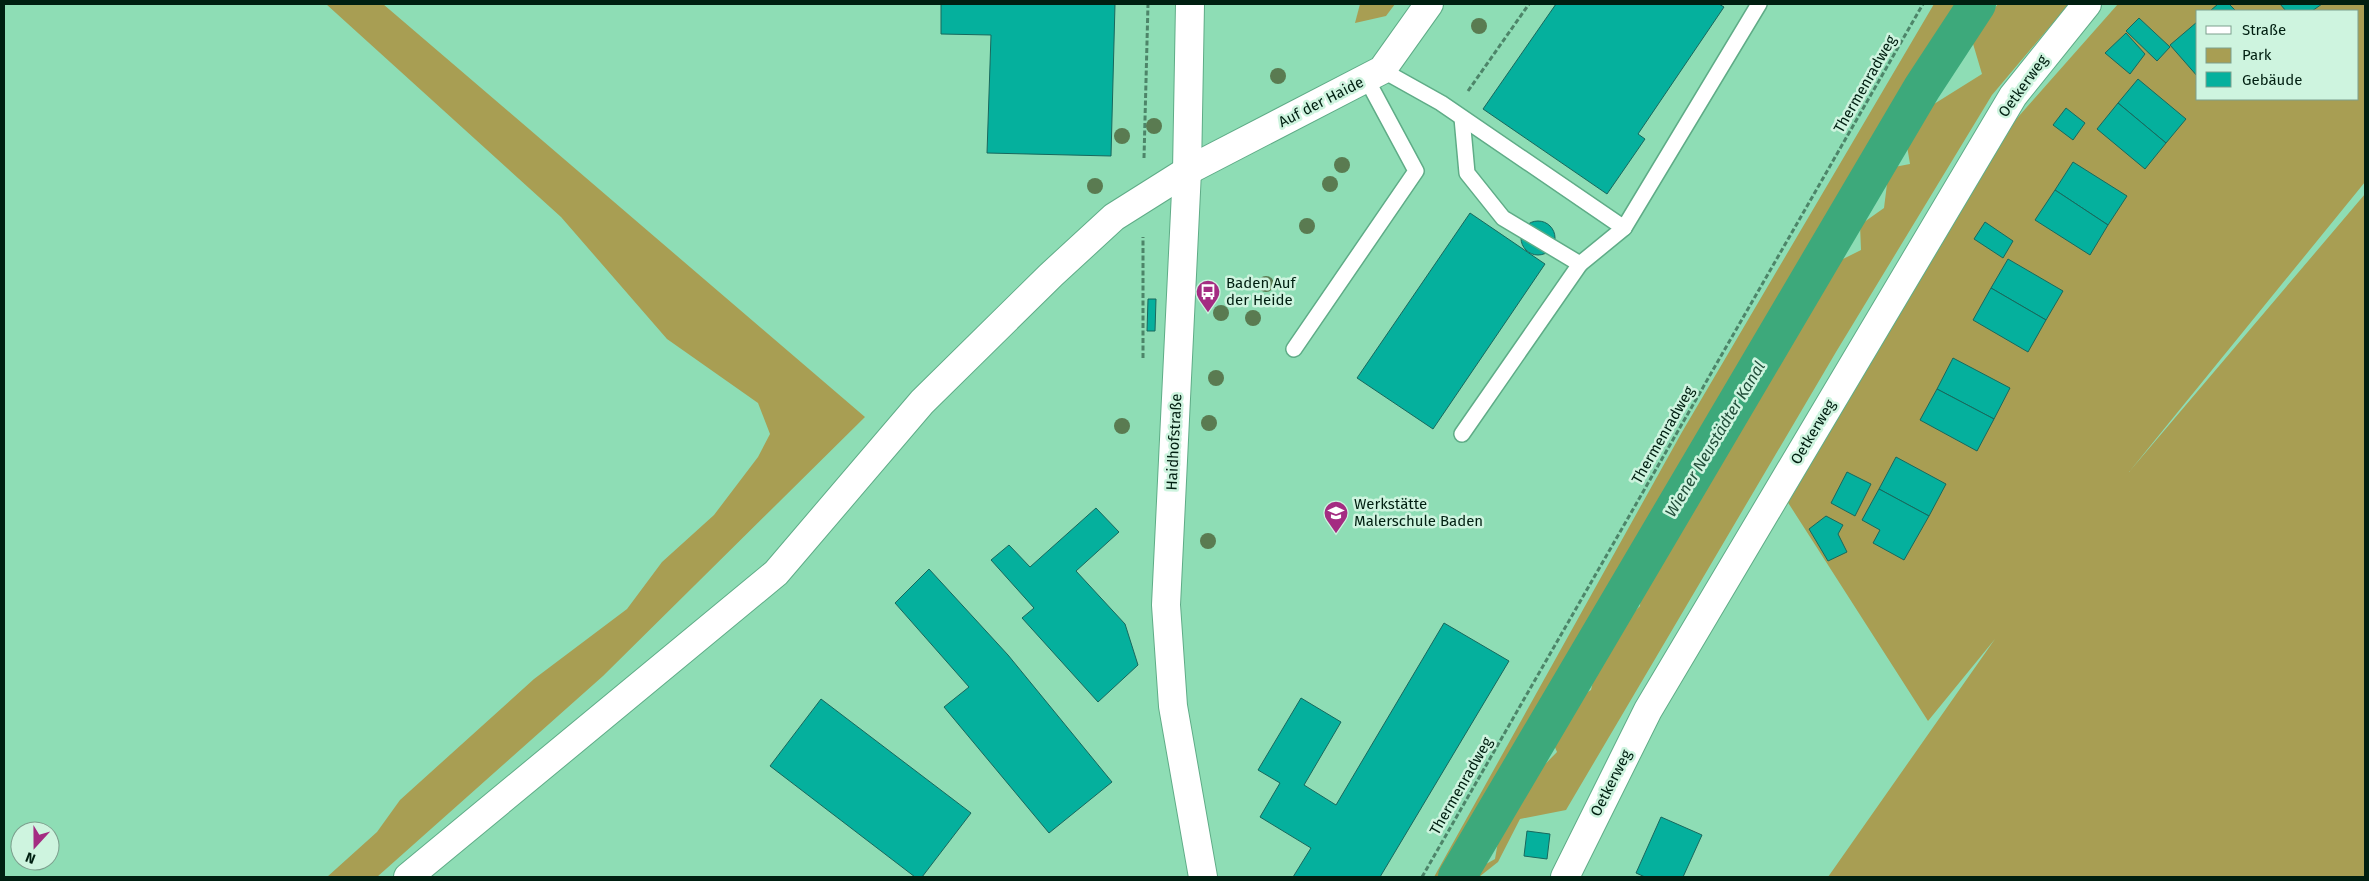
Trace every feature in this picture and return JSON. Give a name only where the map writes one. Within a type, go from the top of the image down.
[{"type":"street","name":"Haidhofstraße","points":[[1190,4],[1187,170],[1166,606],[1173,706],[1203,877]]},
{"type":"street","name":"Auf der Haide","points":[[408,877],[776,573],[922,402],[1051,275],[1114,217],[1187,170],[1374,74],[1428,4]]},
{"type":"street","name":"Oetkerweg","points":[[1565,877],[1648,710],[2013,96],[2087,4]]},
{"type":"lane","points":[[1462,434],[1580,264],[1624,228],[1758,4]]},
{"type":"lane","points":[[1374,74],[1458,115],[1624,228]]},
{"type":"lane","points":[[1294,349],[1416,171],[1374,74]]},
{"type":"lane","points":[[1458,115],[1467,173],[1503,218],[1580,264]]},
{"type":"path","points":[[1458,115],[1529,4]]},
{"type":"path","name":"Thermenradweg","points":[[1422,877],[1923,4]]},
{"type":"green space","points":[[326,4],[383,4],[865,417],[603,676],[377,877],[327,877],[377,832],[400,800],[534,679],[627,609],[662,562],[714,515],[758,457],[770,434],[758,403],[667,339],[561,217]]},
{"type":"green space","points":[[1360,4],[1395,4],[1386,16],[1355,23]]},
{"type":"green space","points":[[1934,4],[1965,4],[1896,116],[1889,121],[1868,176],[1848,188],[1838,218],[1771,335],[1716,420],[1628,575],[1585,628],[1585,646],[1453,877],[1434,877],[1682,432]]},
{"type":"green space","points":[[1998,4],[2069,4],[1992,95],[1836,352],[1566,810],[1520,819],[1498,862],[1479,877],[1463,877],[1495,859],[1504,806],[1557,752],[1552,740],[1574,715],[1572,701],[1591,690],[1598,659],[1614,631],[1623,631],[1622,624],[1640,606],[1641,581],[1793,316],[1831,265],[1861,250],[1860,225],[1884,208],[1889,168],[1910,164],[1905,134],[1934,104],[1982,74],[1971,37]]},
{"type":"green space","points":[[2118,4],[2365,4],[2365,182],[2129,472],[2365,194],[2365,877],[1828,877],[1995,639],[1928,721],[1787,501],[1824,442],[2003,134]]},
{"type":"building","points":[[941,4],[1115,4],[1111,156],[987,153],[991,35],[941,34]]},
{"type":"building","points":[[1556,4],[1719,4],[1724,7],[1638,134],[1645,139],[1607,194],[1483,109]]},
{"type":"building","points":[[2218,4],[2229,4],[2235,10],[2211,10]]},
{"type":"building","points":[[2280,4],[2322,4],[2313,10],[2285,10]]},
{"type":"building","points":[[2139,18],[2170,47],[2157,61],[2126,31]]},
{"type":"building","points":[[2196,23],[2196,75],[2170,45]]},
{"type":"building","points":[[2126,33],[2145,54],[2130,74],[2105,53]]},
{"type":"building","points":[[2138,79],[2186,119],[2166,143],[2118,103]]},
{"type":"building","points":[[2118,103],[2166,143],[2145,169],[2097,129]]},
{"type":"building","points":[[2066,108],[2085,123],[2073,140],[2053,125]]},
{"type":"building","points":[[2073,162],[2127,196],[2108,225],[2055,190]]},
{"type":"building","points":[[2055,190],[2108,225],[2090,255],[2035,220]]},
{"type":"building","points":[[1470,213],[1545,264],[1433,429],[1357,378]]},
{"type":"building","points":[[1538,221],[1545,222],[1550,226],[1554,231],[1554,245],[1550,250],[1545,254],[1538,255],[1531,254],[1526,250],[1522,245],[1521,238],[1522,231],[1526,226],[1531,222]]},
{"type":"building","points":[[1985,222],[2013,241],[2003,258],[1974,239]]},
{"type":"building","points":[[2008,259],[2063,291],[2046,320],[1991,288]]},
{"type":"building","points":[[1991,288],[2046,320],[2028,352],[1973,320]]},
{"type":"building","points":[[1148,299],[1156,299],[1155,331],[1147,331]]},
{"type":"building","points":[[1953,358],[2010,388],[1994,419],[1937,389]]},
{"type":"building","points":[[1937,389],[1994,419],[1977,451],[1920,420]]},
{"type":"building","points":[[1896,457],[1946,484],[1929,516],[1879,489]]},
{"type":"building","points":[[1847,472],[1871,484],[1855,516],[1831,503]]},
{"type":"building","points":[[1879,489],[1929,516],[1904,560],[1873,543],[1880,530],[1862,520]]},
{"type":"building","points":[[1096,508],[1119,532],[1076,571],[1125,624],[1138,665],[1098,702],[1022,618],[1034,608],[991,560],[1009,545],[1030,567]]},
{"type":"building","points":[[1826,516],[1843,525],[1838,534],[1847,552],[1828,561],[1809,529]]},
{"type":"building","points":[[929,569],[1008,655],[1112,782],[1049,833],[944,707],[969,687],[895,603]]},
{"type":"building","points":[[1444,623],[1509,661],[1380,877],[1293,877],[1311,848],[1260,817],[1280,783],[1258,770],[1301,698],[1341,722],[1304,785],[1336,805]]},
{"type":"building","points":[[821,699],[971,813],[922,877],[915,877],[770,766]]},
{"type":"building","points":[[1661,817],[1702,835],[1683,877],[1645,877],[1636,873]]},
{"type":"building","points":[[1527,831],[1550,834],[1547,859],[1524,856]]},
{"type":"waterway","name":"Wiener Neustädter Kanal","points":[[1457,877],[1922,88],[1977,4]]},
{"type":"place","name":"Baden Auf der Heide","points":[[1208,313]]},
{"type":"place","name":"Werkstätte Malerschule Baden","points":[[1336,534]]}]
